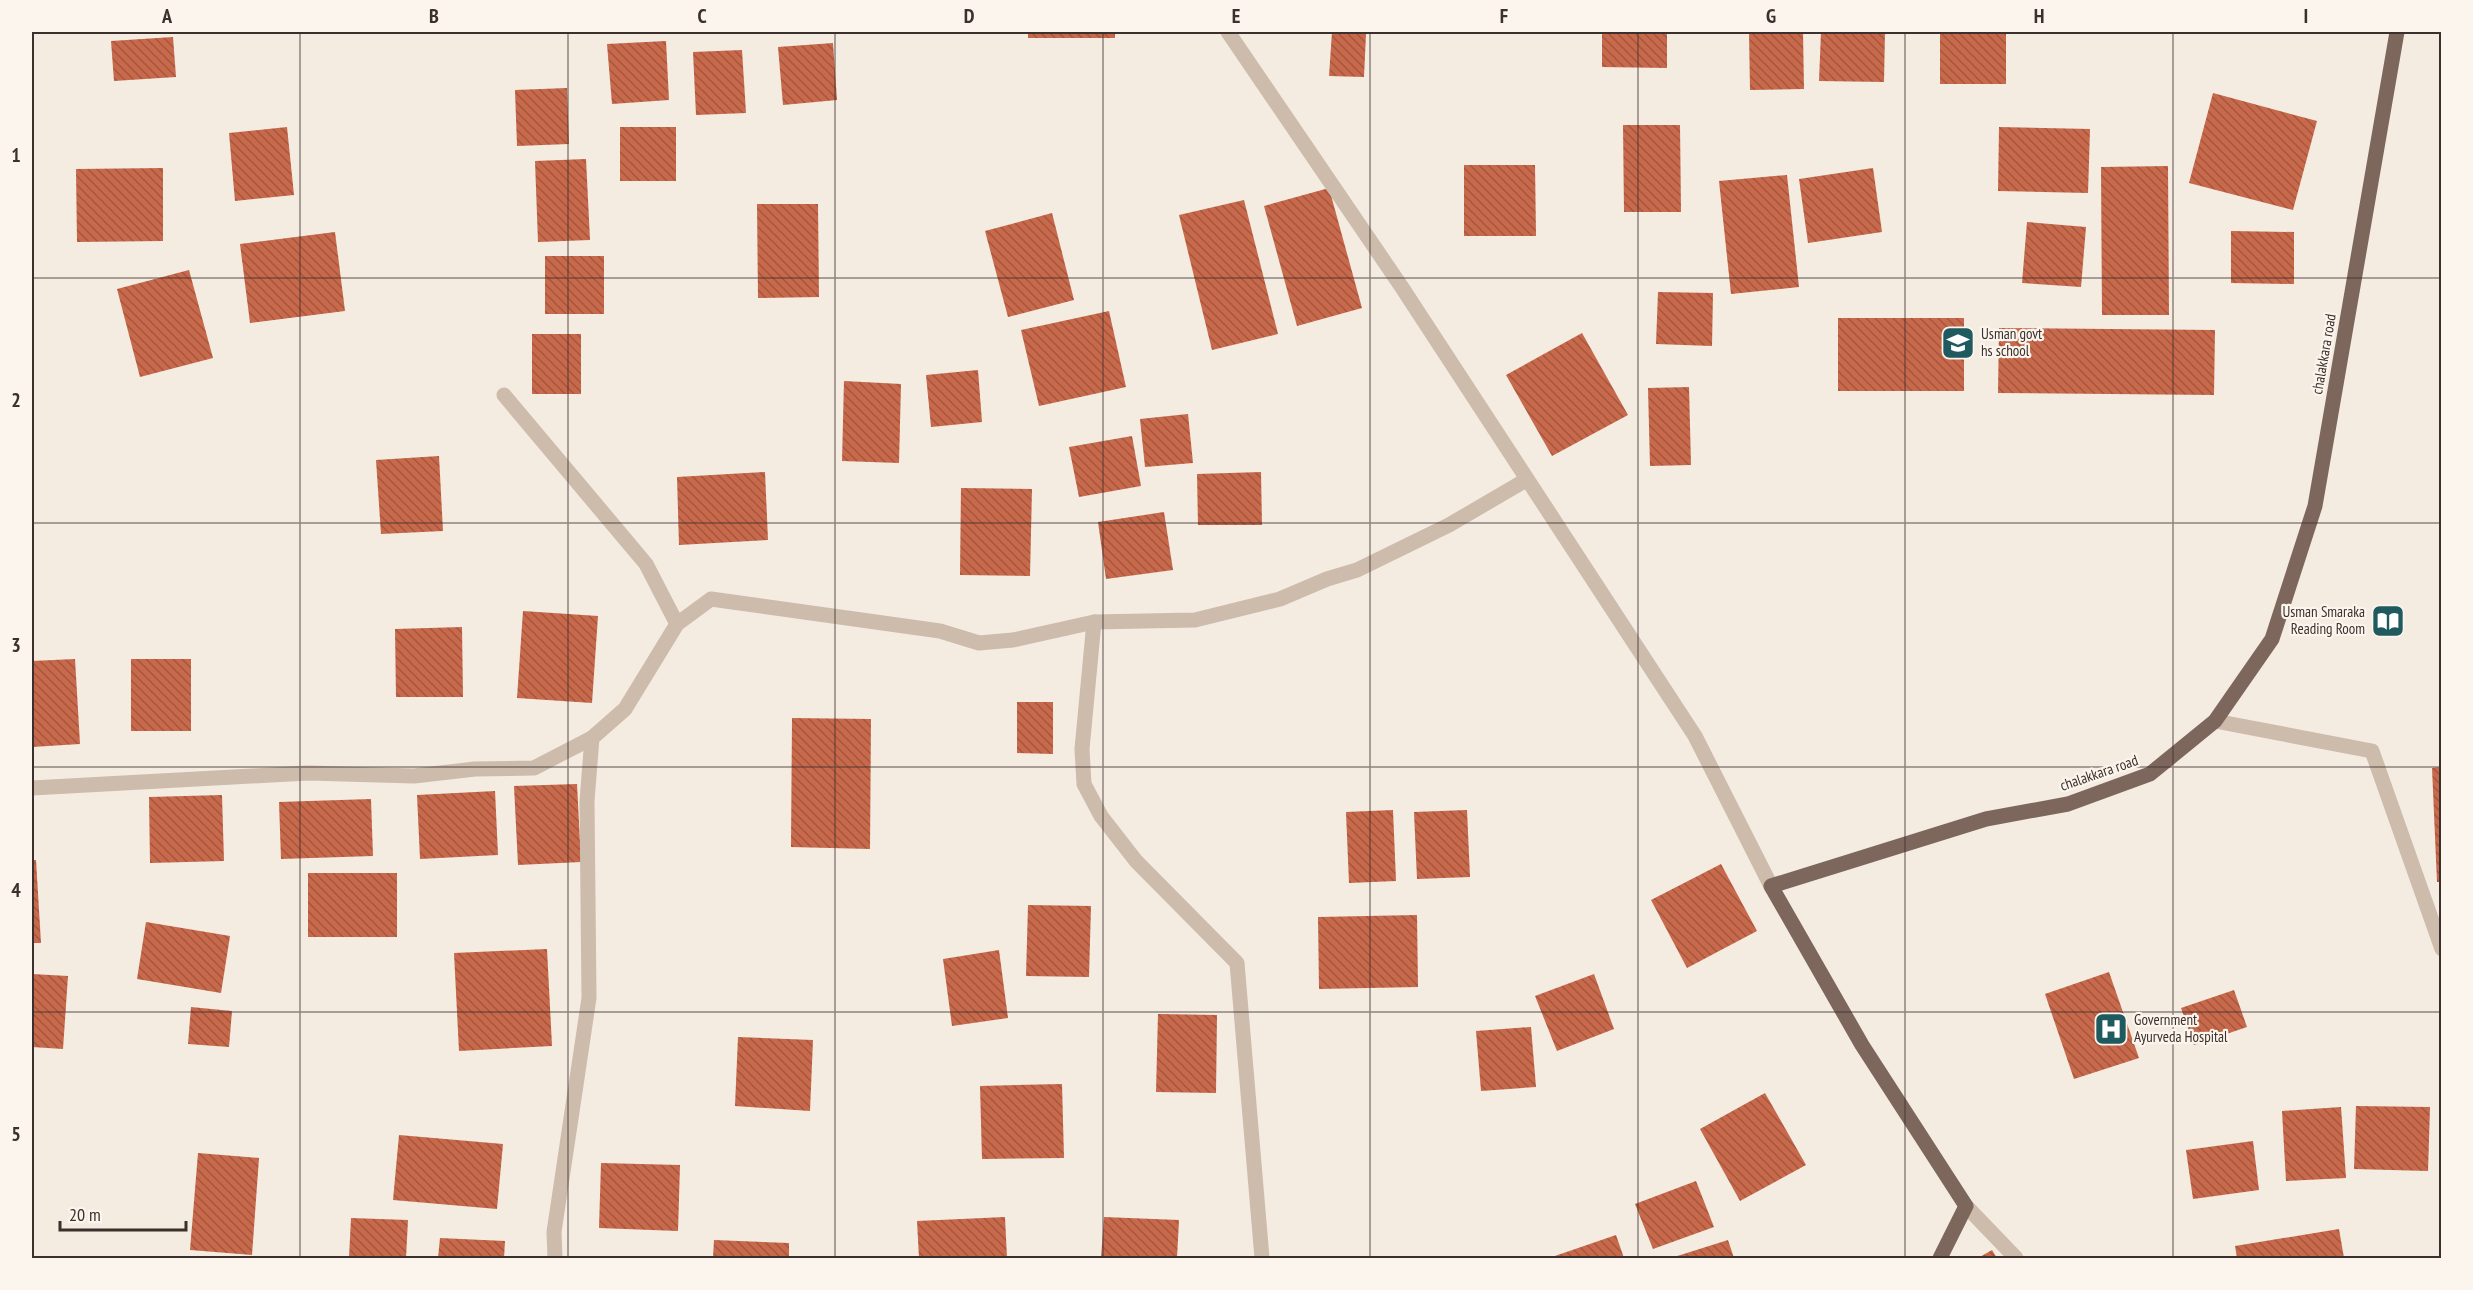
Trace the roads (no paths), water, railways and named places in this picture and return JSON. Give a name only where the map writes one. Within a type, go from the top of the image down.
[{"type":"main road","name":"chalakkara road","points":[[1772,886],[1986,819],[2068,804],[2140,778],[2150,774],[2215,721],[2272,639],[2316,506],[2397,32]]},
{"type":"main road","points":[[1772,886],[1862,1045],[1966,1206],[1940,1258]]},
{"type":"street","points":[[1228,32],[1401,286],[1695,736],[1772,886]]},
{"type":"street","points":[[504,395],[646,564],[676,624]]},
{"type":"street","points":[[32,788],[308,773],[414,776],[475,769],[534,768],[592,738],[625,708],[676,624],[711,600],[940,631],[979,643],[1013,640],[1094,622],[1195,620],[1280,600],[1327,579],[1358,570],[1449,525],[1526,480]]},
{"type":"street","points":[[1094,622],[1082,750],[1084,784],[1101,816],[1136,861],[1237,963],[1262,1258]]},
{"type":"street","points":[[2215,721],[2372,751],[2442,949]]},
{"type":"street","points":[[555,1258],[554,1232],[589,998],[587,801],[592,738]]},
{"type":"street","points":[[1966,1206],[2016,1258]]},
{"type":"place","name":"Usman govt hs school","points":[[1958,343]]},
{"type":"place","name":"Usman Smaraka Reading Room","points":[[2388,621]]},
{"type":"place","name":"Government Ayurveda Hospital","points":[[2111,1029]]}]
